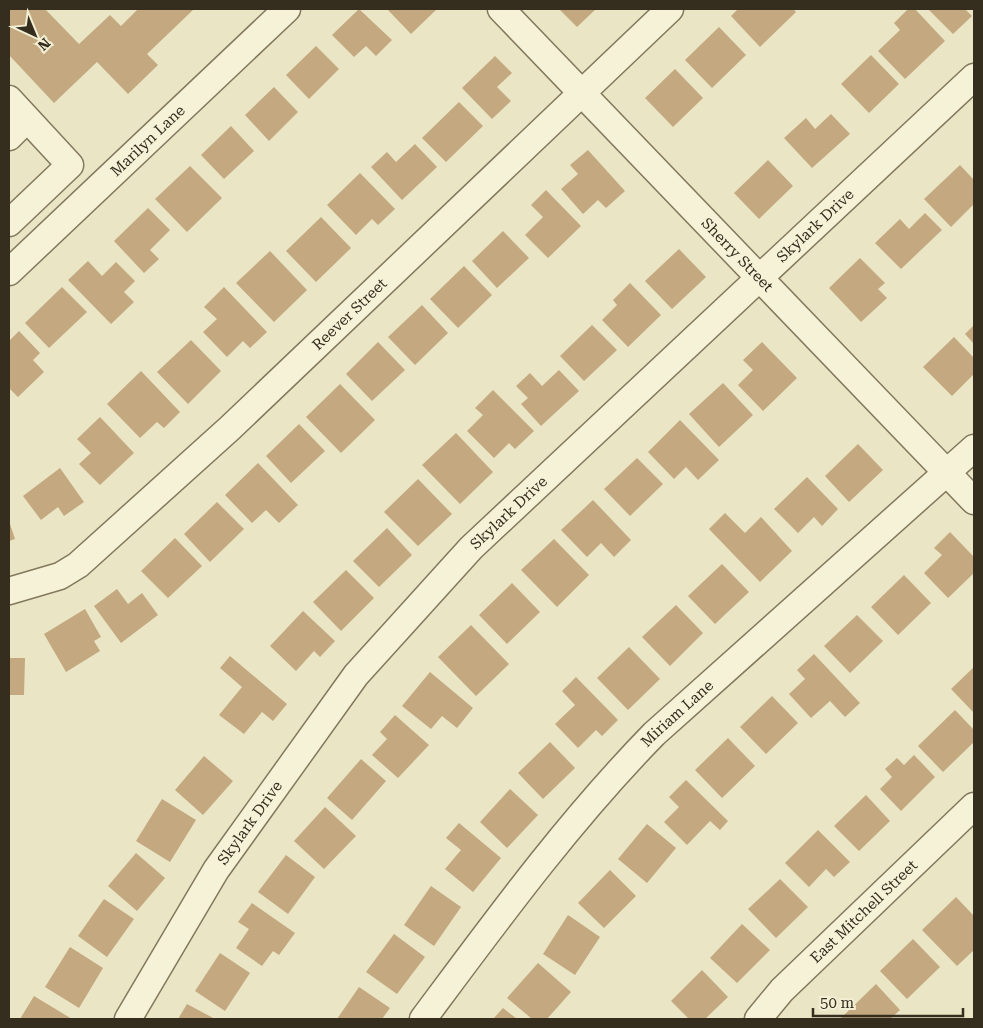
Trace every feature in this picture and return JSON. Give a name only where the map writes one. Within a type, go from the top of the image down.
[{"type":"street","name":"Marilyn Lane","points":[[9,272],[287,9]]},
{"type":"street","name":"Sherry Street","points":[[501,9],[974,501]]},
{"type":"street","name":"Reever Street","points":[[9,591],[60,576],[78,565],[230,428],[670,9]]},
{"type":"street","name":"Skylark Drive","points":[[128,1019],[216,870],[356,675],[471,548],[974,77]]},
{"type":"street","points":[[9,99],[18,128],[70,165],[9,223]]},
{"type":"street","name":"Miriam Lane","points":[[423,1019],[510,902],[605,784],[654,734],[948,474],[974,448]]},
{"type":"street","name":"East Mitchell Street","points":[[758,1019],[782,990],[974,806]]},
{"type":"building","points":[[9,9],[45,9],[79,44],[110,15],[121,26],[138,9],[194,9],[147,54],[158,65],[128,94],[97,62],[54,103],[9,55]]},
{"type":"building","points":[[359,9],[392,40],[376,56],[366,46],[354,57],[332,35]]},
{"type":"building","points":[[387,9],[437,9],[411,34]]},
{"type":"building","points":[[559,9],[596,9],[577,27]]},
{"type":"building","points":[[738,9],[793,9],[796,12],[760,47],[731,16]]},
{"type":"building","points":[[908,9],[915,9],[945,41],[905,79],[878,51],[900,30],[894,23]]},
{"type":"building","points":[[928,9],[965,9],[972,16],[953,34]]},
{"type":"building","points":[[719,27],[746,55],[712,88],[685,60]]},
{"type":"building","points":[[316,46],[339,69],[309,99],[286,75]]},
{"type":"building","points":[[871,55],[899,84],[869,113],[841,84]]},
{"type":"building","points":[[495,56],[512,73],[497,87],[511,101],[492,119],[462,88]]},
{"type":"building","points":[[675,69],[703,98],[673,127],[645,98]]},
{"type":"building","points":[[274,87],[298,112],[269,141],[245,115]]},
{"type":"building","points":[[459,102],[483,126],[446,162],[422,138]]},
{"type":"building","points":[[831,114],[850,134],[812,168],[784,138],[806,118],[815,129]]},
{"type":"building","points":[[231,126],[254,151],[224,179],[201,155]]},
{"type":"building","points":[[415,144],[437,167],[402,200],[371,167],[387,152],[396,162]]},
{"type":"building","points":[[588,150],[625,191],[606,208],[598,200],[583,214],[561,189],[578,174],[570,165]]},
{"type":"building","points":[[768,160],[793,186],[759,219],[734,193]]},
{"type":"building","points":[[960,165],[974,180],[974,204],[951,227],[924,199]]},
{"type":"building","points":[[190,166],[222,198],[187,232],[155,199]]},
{"type":"building","points":[[360,173],[395,209],[378,225],[372,219],[356,235],[327,205]]},
{"type":"building","points":[[546,190],[581,226],[548,258],[525,235],[543,217],[531,205]]},
{"type":"building","points":[[148,208],[170,230],[150,250],[159,259],[144,273],[114,241]]},
{"type":"building","points":[[925,213],[942,230],[901,269],[875,243],[900,219],[909,229]]},
{"type":"building","points":[[321,217],[351,248],[316,282],[286,251]]},
{"type":"building","points":[[503,231],[529,258],[497,288],[472,261]]},
{"type":"building","points":[[679,249],[706,277],[672,309],[645,281]]},
{"type":"building","points":[[270,251],[307,290],[274,322],[236,283]]},
{"type":"building","points":[[860,258],[885,283],[878,289],[887,298],[861,322],[829,288]]},
{"type":"building","points":[[88,261],[102,276],[116,262],[135,281],[124,292],[134,302],[111,324],[68,280]]},
{"type":"building","points":[[464,266],[492,295],[458,328],[430,299]]},
{"type":"building","points":[[630,283],[661,315],[628,347],[602,320],[617,305],[613,300]]},
{"type":"building","points":[[62,287],[87,312],[49,348],[25,323]]},
{"type":"building","points":[[224,287],[267,332],[250,348],[243,341],[227,357],[203,332],[217,319],[204,307]]},
{"type":"building","points":[[422,305],[448,333],[415,365],[388,337]]},
{"type":"building","points":[[592,325],[617,350],[584,381],[560,356]]},
{"type":"building","points":[[974,325],[974,344],[965,334]]},
{"type":"building","points":[[19,331],[40,353],[33,360],[44,372],[18,397],[9,388],[9,341]]},
{"type":"building","points":[[954,337],[974,358],[974,374],[952,396],[923,367]]},
{"type":"building","points":[[191,340],[221,371],[188,404],[157,372]]},
{"type":"building","points":[[378,342],[405,370],[372,401],[346,374]]},
{"type":"building","points":[[762,342],[797,378],[763,411],[738,385],[753,370],[743,360]]},
{"type":"building","points":[[559,370],[579,391],[541,426],[521,404],[528,398],[516,386],[530,373],[542,386]]},
{"type":"building","points":[[141,371],[180,412],[164,428],[157,422],[140,438],[107,404]]},
{"type":"building","points":[[723,383],[753,415],[719,447],[689,414]]},
{"type":"building","points":[[340,384],[375,420],[341,453],[306,417]]},
{"type":"building","points":[[493,390],[534,431],[515,449],[509,443],[494,458],[467,431],[483,415],[475,408]]},
{"type":"building","points":[[100,417],[134,453],[100,485],[79,464],[91,453],[77,439]]},
{"type":"building","points":[[680,420],[719,460],[698,480],[686,467],[674,479],[648,452]]},
{"type":"building","points":[[299,424],[325,451],[291,483],[266,456]]},
{"type":"building","points":[[456,433],[493,472],[460,504],[422,465]]},
{"type":"building","points":[[858,444],[883,470],[849,502],[825,476]]},
{"type":"building","points":[[637,458],[663,484],[630,516],[604,489]]},
{"type":"building","points":[[258,463],[298,505],[279,523],[266,510],[252,523],[225,495]]},
{"type":"building","points":[[60,468],[84,502],[64,516],[58,507],[41,520],[23,496]]},
{"type":"building","points":[[807,477],[838,509],[822,526],[814,517],[798,533],[774,509]]},
{"type":"building","points":[[418,479],[452,514],[418,546],[384,512]]},
{"type":"building","points":[[593,500],[631,540],[614,557],[601,543],[587,557],[561,530]]},
{"type":"building","points":[[217,502],[244,529],[210,562],[184,534]]},
{"type":"building","points":[[725,513],[745,533],[761,517],[792,551],[760,582],[709,529]]},
{"type":"building","points":[[9,521],[15,539],[9,541]]},
{"type":"building","points":[[387,528],[412,555],[379,587],[353,561]]},
{"type":"building","points":[[950,532],[974,557],[974,573],[948,598],[924,573],[942,555],[934,548]]},
{"type":"building","points":[[175,538],[202,566],[168,598],[141,571]]},
{"type":"building","points":[[554,539],[589,575],[557,607],[521,570]]},
{"type":"building","points":[[722,564],[749,592],[715,624],[688,596]]},
{"type":"building","points":[[346,570],[374,598],[341,631],[313,602]]},
{"type":"building","points":[[904,575],[931,603],[898,635],[871,607]]},
{"type":"building","points":[[512,583],[540,612],[507,644],[479,615]]},
{"type":"building","points":[[117,589],[128,604],[142,593],[158,615],[121,643],[94,606]]},
{"type":"building","points":[[676,605],[703,633],[670,666],[642,637]]},
{"type":"building","points":[[85,609],[101,637],[94,641],[100,651],[66,672],[44,634]]},
{"type":"building","points":[[303,611],[335,641],[320,657],[314,651],[296,671],[270,646]]},
{"type":"building","points":[[857,615],[883,641],[850,673],[824,646]]},
{"type":"building","points":[[471,625],[509,664],[476,696],[438,657]]},
{"type":"building","points":[[629,647],[660,679],[628,710],[597,678]]},
{"type":"building","points":[[814,654],[860,703],[845,717],[830,701],[811,718],[789,694],[805,679],[797,670]]},
{"type":"building","points":[[230,656],[287,704],[273,721],[262,712],[244,734],[219,715],[242,687],[220,668]]},
{"type":"building","points":[[9,658],[25,658],[24,695],[9,695]]},
{"type":"building","points":[[974,667],[974,713],[951,689]]},
{"type":"building","points":[[430,672],[473,708],[457,728],[442,716],[431,729],[402,706]]},
{"type":"building","points":[[576,677],[618,720],[602,736],[596,730],[578,748],[555,724],[575,705],[562,691]]},
{"type":"building","points":[[772,696],[798,723],[766,754],[740,727]]},
{"type":"building","points":[[955,710],[974,730],[974,742],[943,772],[918,746]]},
{"type":"building","points":[[395,715],[429,745],[398,778],[372,755],[387,739],[380,732]]},
{"type":"building","points":[[728,738],[755,766],[722,798],[695,770]]},
{"type":"building","points":[[550,742],[575,768],[543,799],[518,773]]},
{"type":"building","points":[[914,755],[935,777],[901,811],[880,789],[892,777],[885,769],[897,758],[904,765]]},
{"type":"building","points":[[204,756],[233,781],[203,815],[175,790]]},
{"type":"building","points":[[361,759],[386,781],[352,820],[327,798]]},
{"type":"building","points":[[686,780],[728,821],[720,830],[710,821],[687,845],[664,822],[679,807],[669,797]]},
{"type":"building","points":[[510,789],[538,815],[507,848],[480,822]]},
{"type":"building","points":[[866,795],[890,821],[859,851],[834,826]]},
{"type":"building","points":[[162,799],[196,820],[170,862],[136,841]]},
{"type":"building","points":[[325,807],[356,836],[324,869],[294,841]]},
{"type":"building","points":[[459,823],[501,858],[473,892],[445,869],[461,850],[446,838]]},
{"type":"building","points":[[647,824],[676,848],[647,883],[618,859]]},
{"type":"building","points":[[818,830],[850,862],[834,877],[826,869],[809,887],[785,863]]},
{"type":"building","points":[[136,853],[165,878],[137,911],[108,886]]},
{"type":"building","points":[[286,855],[315,877],[288,914],[258,892]]},
{"type":"building","points":[[610,870],[636,896],[604,928],[578,903]]},
{"type":"building","points":[[780,879],[808,907],[776,938],[748,909]]},
{"type":"building","points":[[431,886],[461,907],[434,946],[404,925]]},
{"type":"building","points":[[956,897],[974,916],[974,950],[957,966],[922,930]]},
{"type":"building","points":[[104,899],[134,919],[107,957],[78,936]]},
{"type":"building","points":[[252,903],[295,933],[279,955],[273,951],[262,966],[236,948],[249,929],[238,922]]},
{"type":"building","points":[[568,915],[600,937],[575,975],[543,954]]},
{"type":"building","points":[[742,924],[770,950],[737,983],[710,958]]},
{"type":"building","points":[[394,934],[425,957],[397,994],[366,972]]},
{"type":"building","points":[[913,939],[940,967],[907,999],[880,971]]},
{"type":"building","points":[[70,947],[103,968],[79,1008],[45,987]]},
{"type":"building","points":[[220,953],[250,973],[225,1011],[195,991]]},
{"type":"building","points":[[538,963],[571,992],[547,1019],[532,1019],[507,998]]},
{"type":"building","points":[[702,970],[728,997],[705,1019],[689,1019],[671,1001]]},
{"type":"building","points":[[876,984],[900,1010],[890,1019],[841,1018]]},
{"type":"building","points":[[359,987],[390,1008],[382,1019],[337,1019]]},
{"type":"building","points":[[34,996],[72,1019],[20,1019]]},
{"type":"building","points":[[187,1004],[215,1019],[178,1019]]},
{"type":"building","points":[[503,1008],[517,1019],[493,1019]]}]
